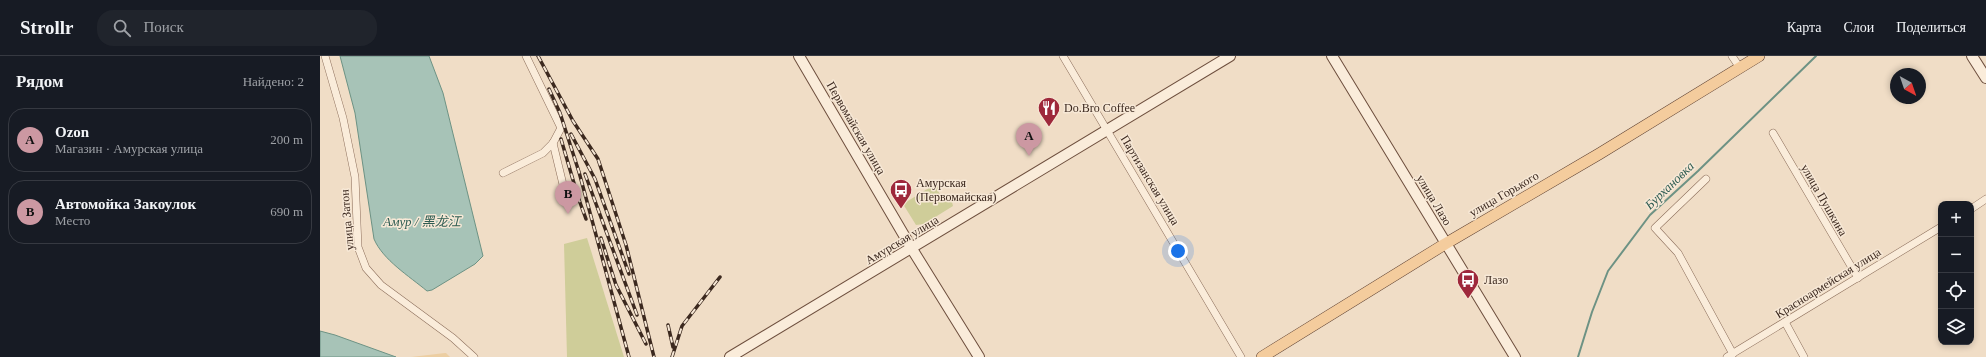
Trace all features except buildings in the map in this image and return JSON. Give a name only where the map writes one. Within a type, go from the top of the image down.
[{"type":"main road","name":"улица Горького","points":[[1262,357],[1445,244],[1599,154],[1759,56]]},
{"type":"street","name":"улица Затон","points":[[325,56],[343,118],[353,169],[358,247],[366,268],[382,285],[453,338],[474,357]]},
{"type":"street","points":[[503,173],[543,153],[553,143],[561,128],[526,56]]},
{"type":"street","name":"Первомайская улица","points":[[799,56],[912,249],[979,357]]},
{"type":"street","name":"Партизанская улица","points":[[1063,56],[1241,357]]},
{"type":"street","name":"Амурская улица","points":[[730,357],[912,249],[1107,129],[1230,56]]},
{"type":"street","name":"улица Лазо","points":[[1332,56],[1515,357]]},
{"type":"street","points":[[1732,56],[1740,68]]},
{"type":"street","points":[[1972,56],[1986,78]]},
{"type":"street","name":"улица Пушкина","points":[[1773,133],[1858,278]]},
{"type":"street","points":[[553,143],[566,197]]},
{"type":"street","points":[[1706,179],[1655,228],[1678,253],[1730,355]]},
{"type":"street","points":[[1974,206],[1986,199]]},
{"type":"street","name":"Красноармейская улица","points":[[1730,355],[1938,229]]},
{"type":"street","points":[[1785,322],[1804,357]]},
{"type":"shaded area","points":[[937,183],[939,193],[952,202],[953,206],[924,224],[916,225],[903,204]]},
{"type":"shaded area","points":[[587,238],[624,357],[567,357],[564,244]]},
{"type":"sand","points":[[445,353],[450,357],[411,357]]},
{"type":"water","name":"Амур / 黑龙江","points":[[340,56],[429,56],[443,93],[483,256],[475,264],[432,290],[427,291],[390,261],[378,247],[374,239],[355,113]]},
{"type":"water","points":[[320,331],[335,335],[396,357],[320,357]]},
{"type":"waterway","name":"Бурхановка","points":[[1578,357],[1592,312],[1608,271],[1650,215],[1698,171],[1816,56]]},
{"type":"railway","points":[[538,56],[573,121],[598,159],[626,245],[654,357]]},
{"type":"railway","points":[[549,89],[560,113],[579,172],[629,357]]},
{"type":"railway","points":[[571,134],[595,179],[629,274]]},
{"type":"railway","points":[[561,139],[586,219]]},
{"type":"railway","points":[[585,174],[637,315]]},
{"type":"railway","points":[[601,238],[616,285],[646,344]]},
{"type":"railway","points":[[672,357],[682,326],[720,277]]},
{"type":"railway","points":[[668,325],[673,347]]},
{"type":"place","name":"Do.Bro Coffee","points":[[1049,128]]},
{"type":"place","name":"Ozon","points":[[1029,156]]},
{"type":"place","name":"Амурская (Первомайская)","points":[[901,210]]},
{"type":"place","name":"Автомойка Закоулок","points":[[568,214]]},
{"type":"place","name":"Лазо","points":[[1468,300]]}]
